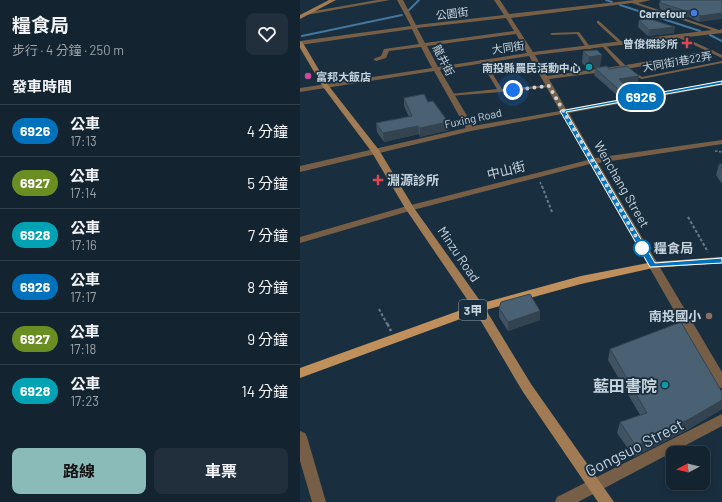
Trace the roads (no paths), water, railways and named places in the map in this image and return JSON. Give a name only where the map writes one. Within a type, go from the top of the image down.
[{"type":"main road","points":[[302,15],[333,0]]},
{"type":"main road","name":"Minzu Road","points":[[300,43],[325,86],[374,150],[410,208],[478,308],[527,388],[607,502]]},
{"type":"main road","name":"3甲","points":[[300,373],[478,308],[581,280],[653,265],[718,260]]},
{"type":"street","points":[[302,15],[383,0]]},
{"type":"street","name":"龍井街","points":[[400,0],[424,44],[435,68],[471,129]]},
{"type":"street","name":"Wenchang Street","points":[[497,0],[531,54],[722,383]]},
{"type":"street","name":"公園街","points":[[300,43],[415,27],[628,1],[648,0]]},
{"type":"street","points":[[628,1],[721,31]]},
{"type":"street","name":"大同街","points":[[300,90],[531,54],[721,31]]},
{"type":"street","points":[[376,59],[384,57],[386,50],[518,32]]},
{"type":"street","points":[[544,78],[626,67],[712,52]]},
{"type":"street","name":"Fuxing Road","points":[[300,169],[374,150],[471,129],[722,83]]},
{"type":"street","name":"中山街","points":[[300,240],[410,208],[593,161],[722,142]]},
{"type":"street","name":"Gongsuo Street","points":[[562,502],[596,486],[722,420]]},
{"type":"street","points":[[300,438],[319,502]]},
{"type":"lane","points":[[598,22],[622,44]]},
{"type":"lane","points":[[552,34],[578,33],[589,48]]},
{"type":"lane","points":[[678,36],[722,57]]},
{"type":"lane","points":[[604,46],[626,67]]},
{"type":"lane","points":[[482,61],[501,91]]},
{"type":"lane","name":"大同街1巷22弄","points":[[626,67],[636,76],[642,78],[722,62]]},
{"type":"lane","points":[[451,95],[549,86]]},
{"type":"waterway","points":[[409,10],[419,0]]},
{"type":"waterway","points":[[606,0],[612,2]]},
{"type":"waterway","points":[[620,5],[700,31]]},
{"type":"waterway","points":[[302,36],[402,15]]},
{"type":"waterway","points":[[710,35],[722,41]]},
{"type":"place","name":"Carrefour","points":[[694,13]]},
{"type":"place","name":"曾俊傑診所","points":[[687,43]]},
{"type":"place","name":"南投縣農民活動中心","points":[[589,67]]},
{"type":"place","name":"富邦大飯店","points":[[308,76]]},
{"type":"place","name":"淵源診所","points":[[378,180]]},
{"type":"place","name":"糧食局","points":[[642,248]]},
{"type":"place","name":"南投國小","points":[[709,316]]},
{"type":"place","name":"藍田書院","points":[[665,385]]}]
